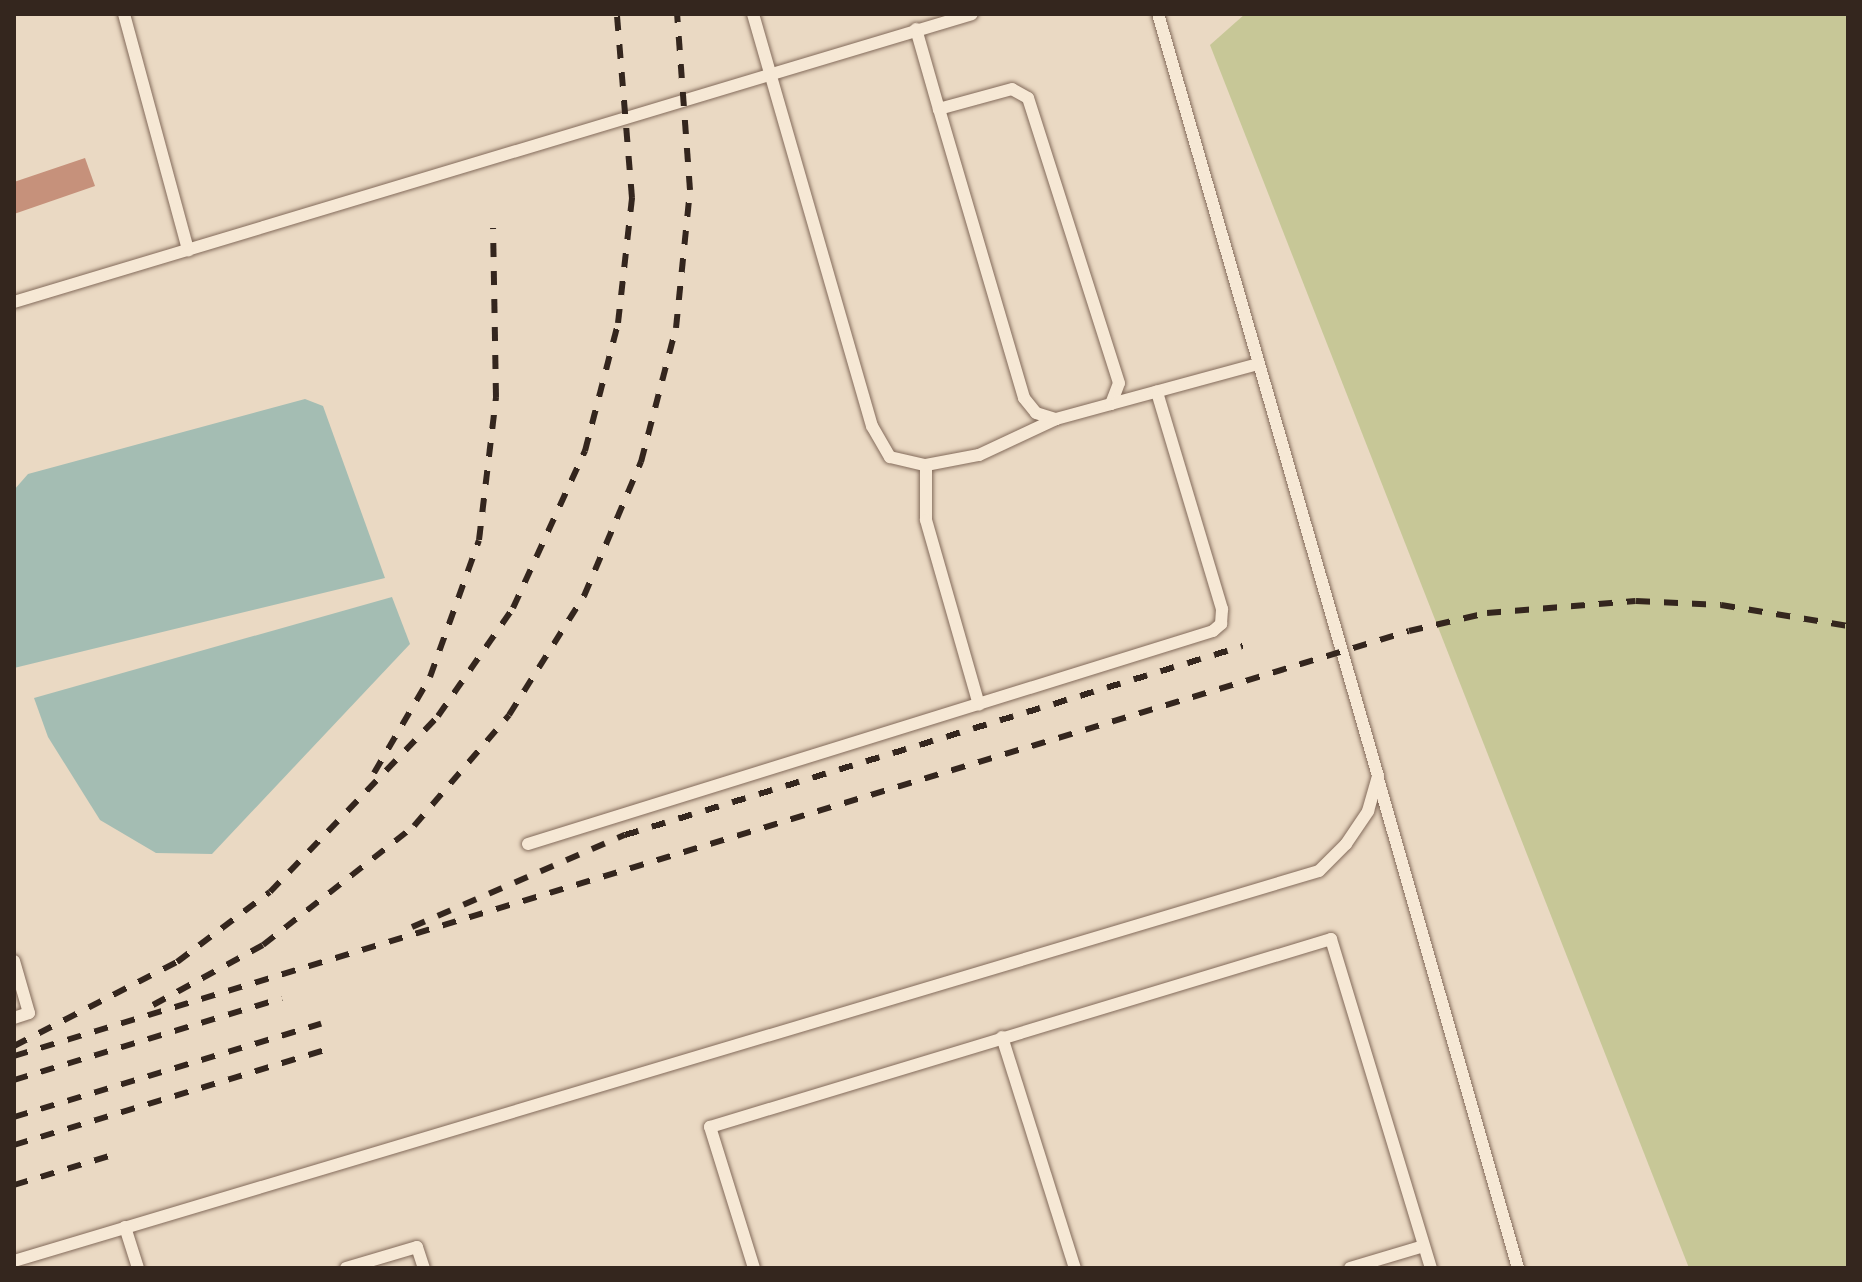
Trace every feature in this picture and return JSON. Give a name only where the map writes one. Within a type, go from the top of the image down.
[{"type":"lane","points":[[124,14],[188,250]]},
{"type":"lane","points":[[753,14],[872,426],[890,457],[926,465],[979,455],[1056,419],[1258,364]]},
{"type":"lane","points":[[14,302],[770,72],[972,14]]},
{"type":"lane","points":[[1158,14],[1518,1268]]},
{"type":"lane","points":[[916,29],[1024,398],[1036,413],[1056,419]]},
{"type":"lane","points":[[939,109],[1012,89],[1028,98],[1119,383],[1111,404]]},
{"type":"lane","points":[[528,844],[1200,636],[1221,624],[1157,392]]},
{"type":"lane","points":[[926,465],[926,520],[979,705]]},
{"type":"lane","points":[[14,1261],[1319,871],[1368,811],[1378,776]]},
{"type":"lane","points":[[754,1268],[710,1127],[1331,939],[1431,1268]]},
{"type":"lane","points":[[14,961],[29,1013],[14,1018]]},
{"type":"lane","points":[[1002,1037],[1075,1268]]},
{"type":"lane","points":[[125,1227],[138,1268]]},
{"type":"lane","points":[[1350,1268],[1424,1246]]},
{"type":"lane","points":[[346,1268],[417,1247],[424,1268]]},
{"type":"green space","points":[[1245,14],[1848,14],[1848,1268],[1689,1268],[1210,45]]},
{"type":"shaded area","points":[[305,399],[323,406],[385,578],[14,668],[14,490],[28,474]]},
{"type":"shaded area","points":[[392,597],[410,644],[212,854],[156,853],[100,820],[48,737],[34,698]]},
{"type":"building","points":[[85,158],[95,186],[14,214],[14,182]]},
{"type":"railway","points":[[14,1046],[177,962],[270,892],[438,716],[513,608],[585,451],[618,323],[632,198],[617,14]]},
{"type":"railway","points":[[153,1005],[263,945],[414,826],[509,715],[584,596],[641,462],[676,328],[690,190],[677,14]]},
{"type":"railway","points":[[374,773],[430,677],[479,540],[496,397],[493,228]]},
{"type":"railway","points":[[14,1056],[1409,631],[1487,613],[1636,601],[1721,605],[1848,626]]},
{"type":"railway","points":[[412,927],[625,835],[1243,646]]},
{"type":"railway","points":[[14,1080],[282,998]]},
{"type":"railway","points":[[14,1117],[321,1024]]},
{"type":"railway","points":[[14,1145],[328,1049]]},
{"type":"railway","points":[[14,1185],[109,1156]]}]
